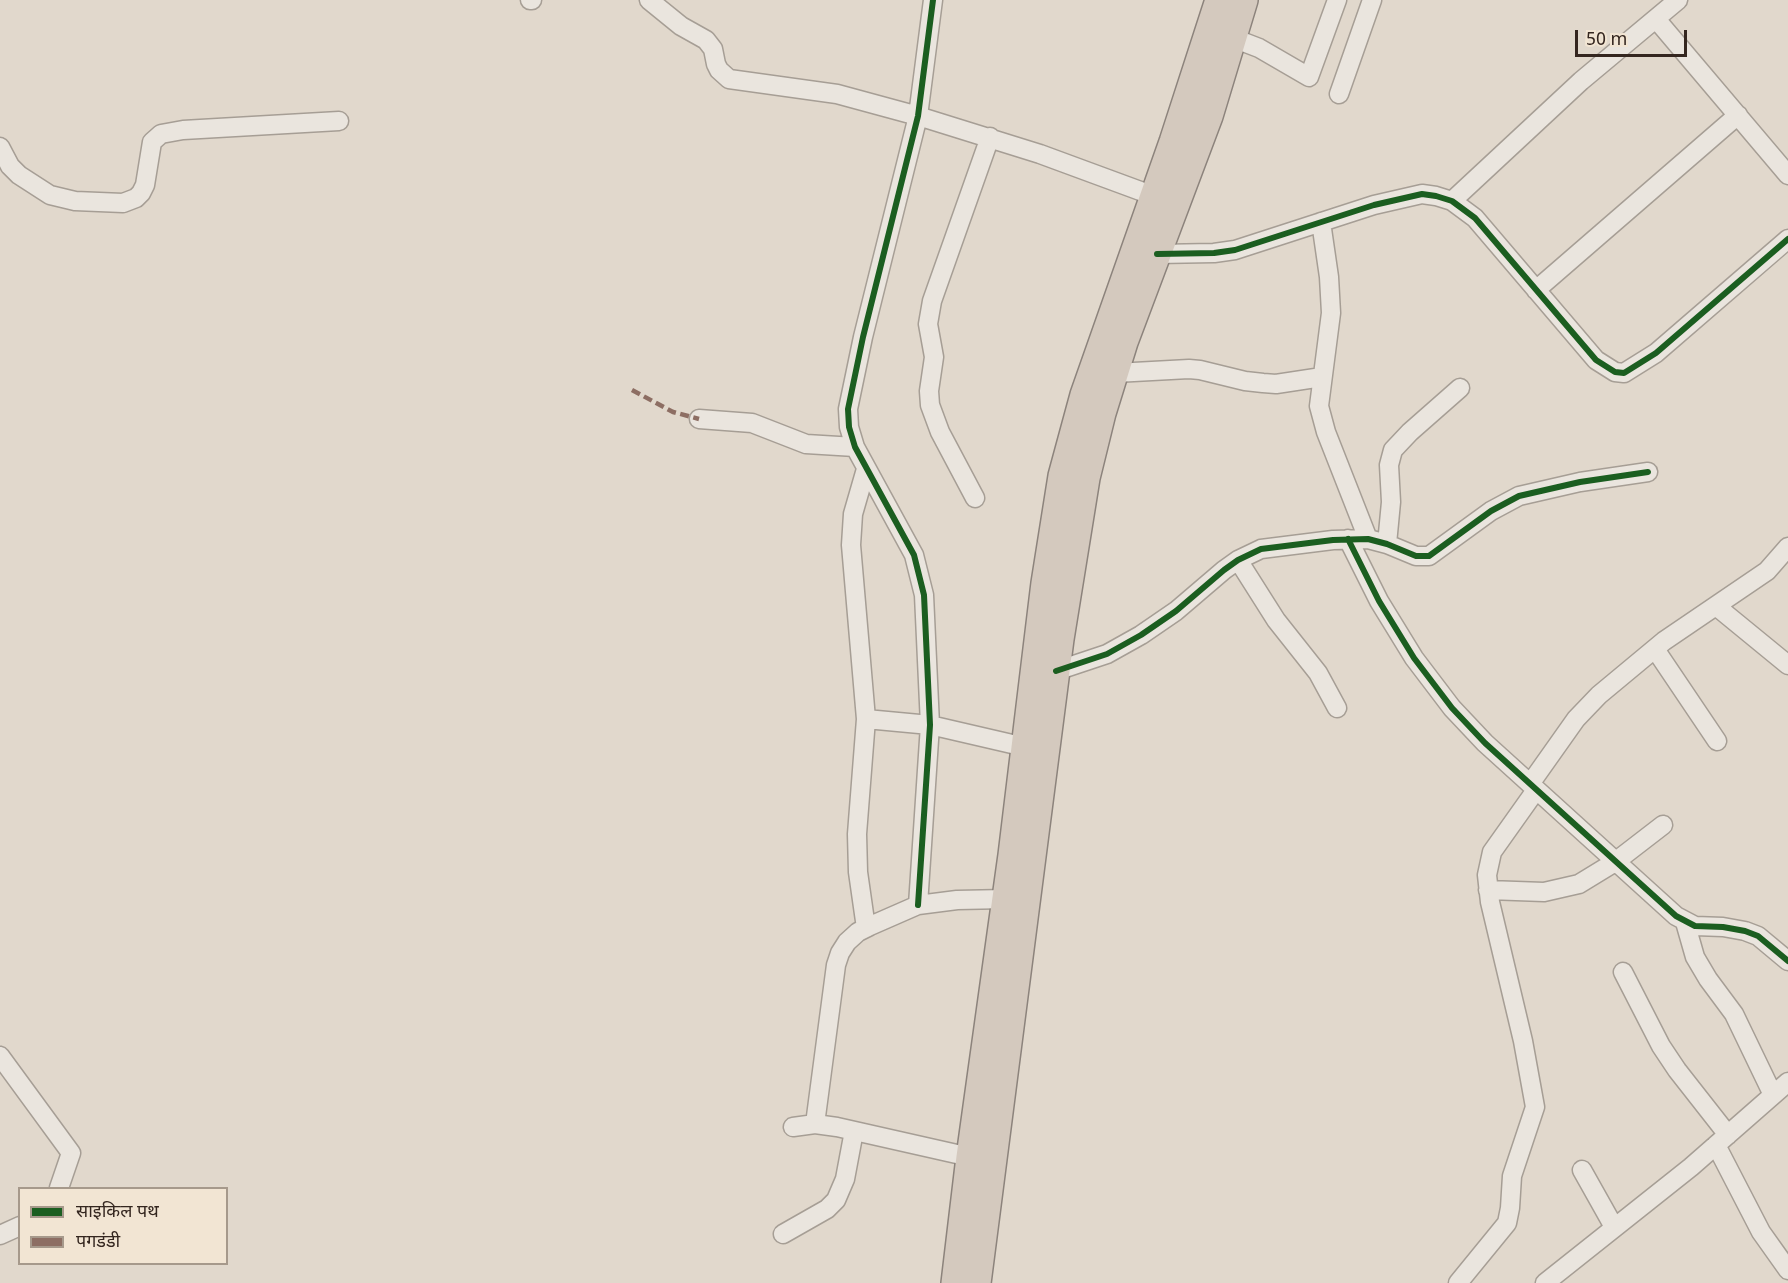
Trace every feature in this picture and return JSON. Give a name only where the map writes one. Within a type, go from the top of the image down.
[{"type":"highway","points":[[955,1283],[1045,583],[1062,476],[1084,395],[1154,196],[1219,0]]},
{"type":"highway","points":[[977,1283],[1056,671],[1086,478],[1102,413],[1115,373],[1156,254],[1209,116],[1244,0]]},
{"type":"street","points":[[649,0],[681,26],[710,44],[716,64],[729,79],[837,94],[918,116],[990,137],[1154,196]]},
{"type":"street","points":[[918,905],[930,725],[927,627],[920,574],[905,536],[855,447],[849,427],[848,409],[852,383],[918,116],[933,0]]},
{"type":"street","points":[[1233,38],[1259,48],[1310,77],[1336,0]]},
{"type":"street","points":[[1339,94],[1372,0]]},
{"type":"street","points":[[1452,201],[1581,81],[1678,0]]},
{"type":"street","points":[[1656,19],[1788,175]]},
{"type":"street","points":[[1536,290],[1738,115]]},
{"type":"street","points":[[0,147],[10,166],[19,175],[50,195],[75,201],[123,203],[136,198],[141,193],[145,185],[152,142],[160,134],[183,130],[339,121]]},
{"type":"street","points":[[975,498],[940,432],[930,405],[929,391],[934,357],[928,324],[932,301],[990,137]]},
{"type":"street","points":[[1156,254],[1214,253],[1235,250],[1321,222],[1422,194],[1452,201],[1464,208],[1482,226],[1596,360],[1615,372],[1624,373],[1656,353],[1788,239]]},
{"type":"street","points":[[1321,222],[1331,295],[1330,330],[1319,406],[1321,418],[1368,539]]},
{"type":"street","points":[[1115,373],[1175,369],[1200,370],[1263,384],[1322,377]]},
{"type":"street","points":[[1387,544],[1391,502],[1389,465],[1394,450],[1410,432],[1460,388]]},
{"type":"street","points":[[699,419],[752,423],[806,444],[855,447]]},
{"type":"street","points":[[866,470],[853,514],[851,545],[866,719],[857,834],[858,872],[866,928]]},
{"type":"street","points":[[1056,671],[1107,654],[1141,635],[1176,611],[1238,560],[1261,549],[1348,539],[1368,539],[1416,556],[1429,556],[1491,511],[1519,496],[1580,482],[1648,472]]},
{"type":"street","points":[[1348,539],[1395,629],[1434,687],[1469,726],[1664,906],[1685,922],[1702,928],[1723,927],[1745,931],[1758,936],[1788,961]]},
{"type":"street","points":[[1458,1283],[1507,1223],[1512,1176],[1535,1107],[1523,1041],[1488,890],[1488,866],[1492,852],[1576,719],[1599,695],[1654,649],[1767,571],[1788,547]]},
{"type":"street","points":[[1238,560],[1276,620],[1317,673],[1336,708]]},
{"type":"street","points":[[1716,606],[1788,665]]},
{"type":"street","points":[[1654,649],[1717,741]]},
{"type":"street","points":[[866,719],[930,725],[1025,747]]},
{"type":"street","points":[[1488,890],[1528,892],[1579,884],[1593,877],[1663,825]]},
{"type":"street","points":[[815,1124],[836,965],[847,942],[866,928],[918,905],[957,900],[1006,899]]},
{"type":"street","points":[[1685,922],[1695,957],[1734,1014],[1773,1095]]},
{"type":"street","points":[[1623,972],[1661,1046],[1722,1140],[1761,1232],[1788,1270]]},
{"type":"street","points":[[0,1056],[71,1153],[59,1187]]},
{"type":"street","points":[[1545,1283],[1691,1167],[1788,1082]]},
{"type":"street","points":[[793,1127],[815,1124],[970,1157]]},
{"type":"street","points":[[783,1234],[828,1209],[836,1200],[842,1191],[854,1131]]},
{"type":"street","points":[[1582,1170],[1614,1227]]},
{"type":"street","points":[[0,1235],[18,1227]]},
{"type":"marked path","points":[[632,390],[673,412],[699,419]]},
{"type":"cycle path","points":[[918,905],[930,725],[924,595],[914,555],[855,447],[849,427],[848,409],[863,337],[918,116],[933,0]]},
{"type":"cycle path","points":[[1157,254],[1214,253],[1235,250],[1374,205],[1422,194],[1436,196],[1452,201],[1475,218],[1596,360],[1615,372],[1624,373],[1656,353],[1788,239]]},
{"type":"cycle path","points":[[1056,671],[1107,654],[1141,635],[1176,611],[1224,570],[1261,549],[1333,540],[1368,539],[1416,556],[1429,556],[1491,511],[1519,496],[1580,482],[1648,472]]},
{"type":"cycle path","points":[[1348,539],[1379,601],[1414,658],[1452,708],[1485,743],[1676,916],[1695,926],[1723,927],[1758,936],[1788,961]]}]
